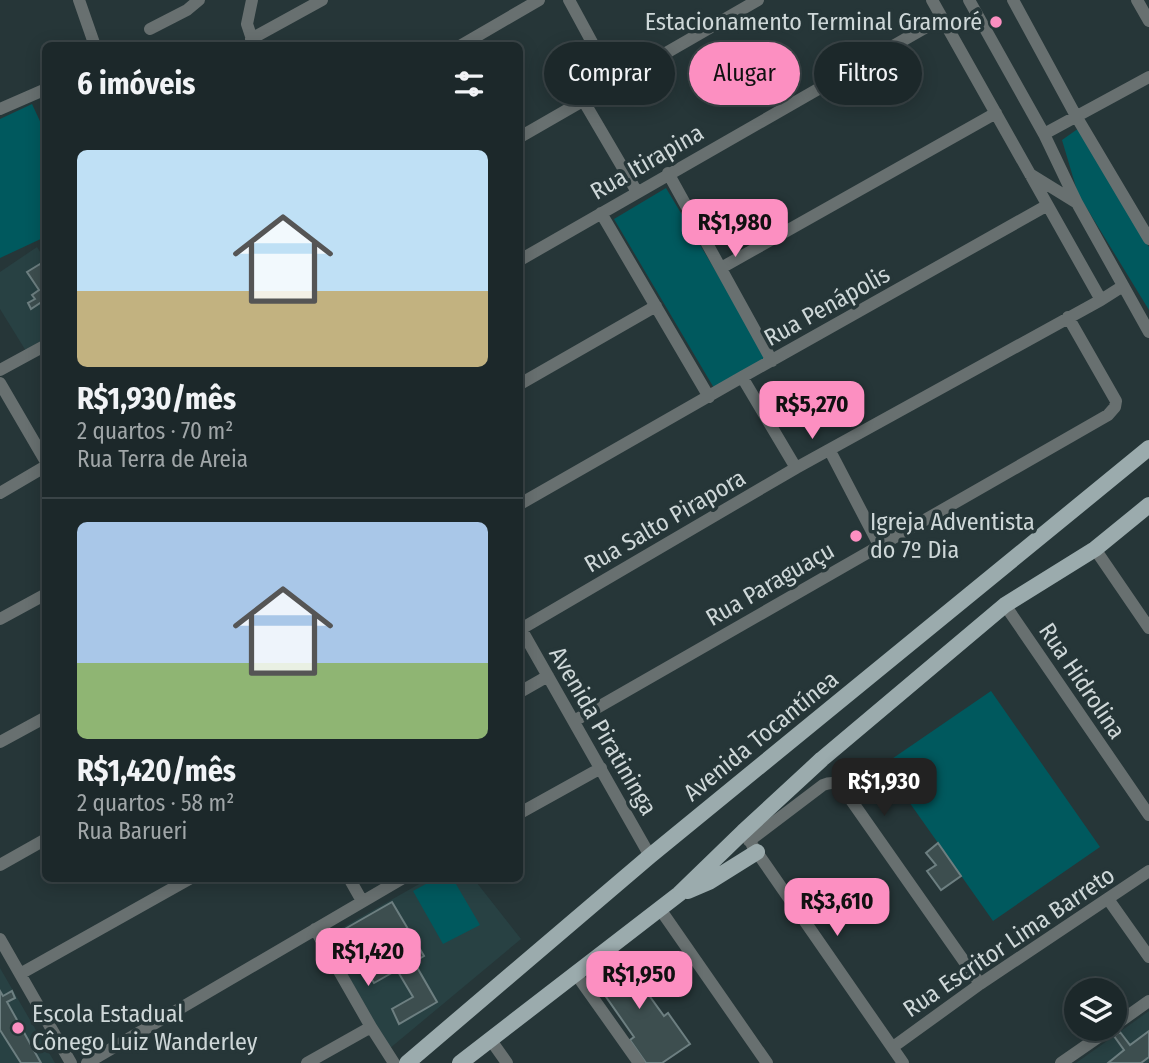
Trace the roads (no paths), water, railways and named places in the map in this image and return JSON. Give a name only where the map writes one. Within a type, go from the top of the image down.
[{"type":"main road","name":"Avenida Tocantínea","points":[[407,1063],[650,856],[1149,448]]},
{"type":"main road","points":[[679,894],[709,882],[750,842],[822,759],[1004,604],[1094,549],[1149,505]]},
{"type":"main road","points":[[465,1061],[490,1039],[750,842]]},
{"type":"street","points":[[79,0],[94,42]]},
{"type":"street","points":[[150,29],[187,10],[199,0]]},
{"type":"street","points":[[252,0],[247,24],[253,42],[322,0]]},
{"type":"street","points":[[569,0],[592,42]]},
{"type":"street","points":[[675,46],[758,0]]},
{"type":"street","points":[[932,0],[1101,300]]},
{"type":"street","points":[[969,0],[1149,332]]},
{"type":"street","points":[[1013,0],[1076,116],[1149,239]]},
{"type":"street","points":[[1136,0],[1149,21]]},
{"type":"street","points":[[467,42],[532,2]]},
{"type":"street","name":"Rua Itirapina","points":[[523,258],[942,18]]},
{"type":"street","points":[[1044,134],[1149,77]]},
{"type":"street","points":[[0,109],[42,91]]},
{"type":"street","points":[[523,135],[574,105]]},
{"type":"street","points":[[586,105],[636,192]]},
{"type":"street","points":[[720,268],[996,113]]},
{"type":"street","points":[[668,173],[772,361]]},
{"type":"street","points":[[1029,173],[1077,203]]},
{"type":"street","name":"Rua Penápolis","points":[[523,502],[1046,206]]},
{"type":"street","points":[[601,213],[709,397]]},
{"type":"street","name":"Rua Salto Pirapora","points":[[523,626],[796,468],[1124,286]]},
{"type":"street","points":[[523,382],[656,306]]},
{"type":"street","name":"Rua Paraguaçu","points":[[574,721],[1112,411],[1116,401],[1068,317]]},
{"type":"street","points":[[0,370],[42,347]]},
{"type":"street","points":[[742,377],[796,468]]},
{"type":"street","points":[[0,383],[42,457]]},
{"type":"street","points":[[830,451],[878,545]]},
{"type":"street","points":[[0,493],[42,467]]},
{"type":"street","points":[[1094,549],[1149,628]]},
{"type":"street","points":[[0,620],[42,596]]},
{"type":"street","name":"Rua Hidrolina","points":[[1004,604],[1149,815]]},
{"type":"street","name":"Avenida Piratininga","points":[[523,633],[650,856]]},
{"type":"street","points":[[523,690],[548,676]]},
{"type":"street","points":[[0,743],[42,719]]},
{"type":"street","points":[[523,811],[601,768]]},
{"type":"street","points":[[903,1063],[750,842],[823,785],[838,783],[980,984]]},
{"type":"street","points":[[0,865],[42,841]]},
{"type":"street","name":"Rua Escritor Lima Barreto","points":[[893,1047],[980,984],[1149,871]]},
{"type":"street","points":[[20,974],[184,882]]},
{"type":"street","points":[[351,882],[362,901]]},
{"type":"street","points":[[87,1063],[396,882]]},
{"type":"street","points":[[1108,899],[1149,957]]},
{"type":"street","points":[[660,909],[768,1063]]},
{"type":"street","points":[[315,929],[394,1063]]},
{"type":"street","points":[[0,940],[71,1063]]},
{"type":"street","points":[[576,974],[639,1063]]},
{"type":"street","points":[[1127,1018],[1149,1002]]},
{"type":"street","points":[[307,1063],[371,1027]]},
{"type":"street","points":[[490,1039],[507,1063]]},
{"type":"street","points":[[1061,1063],[1093,1041]]},
{"type":"place","name":"Estacionamento Terminal Gramoré","points":[[996,22]]},
{"type":"place","name":"Igreja Adventista do 7º Dia","points":[[856,536]]},
{"type":"place","name":"Escola Estadual Cônego Luiz Wanderley","points":[[18,1028]]}]
